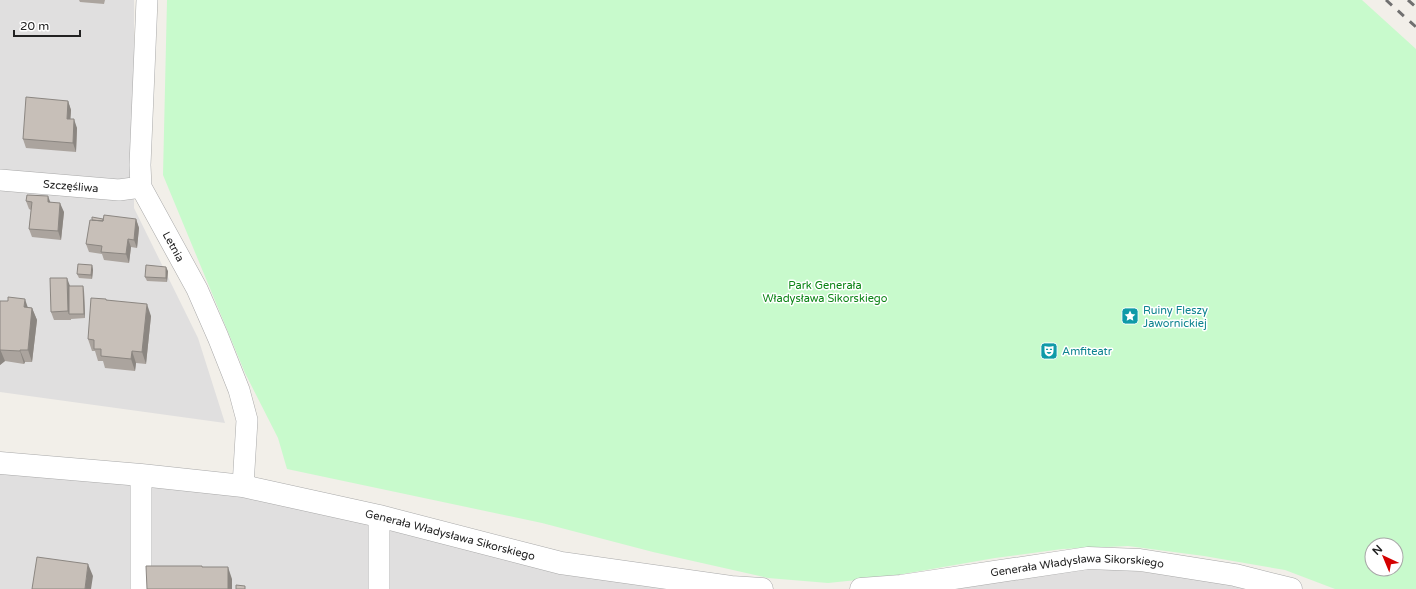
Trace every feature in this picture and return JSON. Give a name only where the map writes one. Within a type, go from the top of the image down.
[{"type":"street","name":"Letnia","points":[[148,0],[140,165],[141,187],[197,289],[218,337],[238,390],[247,420],[244,486]]},
{"type":"street","name":"Szczęśliwa","points":[[0,180],[119,190],[141,187]]},
{"type":"street","name":"Generała Władysława Sikorskiego","points":[[0,450],[141,475]]},
{"type":"street","name":"Generała Władysława Sikorskiego","points":[[0,463],[141,475],[244,486],[379,516],[561,563],[731,588],[762,589]]},
{"type":"street","points":[[141,475],[141,589]]},
{"type":"street","points":[[379,516],[379,589]]},
{"type":"street","name":"Generała Władysława Sikorskiego","points":[[861,589],[901,586],[1088,558],[1147,561],[1235,575],[1291,589]]},
{"type":"shaded area","points":[[0,0],[134,0],[134,208],[198,338],[225,423],[0,392]]},
{"type":"shaded area","points":[[0,471],[223,493],[692,589],[0,589]]},
{"type":"shaded area","points":[[1075,570],[1129,570],[1240,585],[1255,589],[957,589]]},
{"type":"green space","name":"Park Generała Władysława Sikorskiego","points":[[167,0],[1362,0],[1416,49],[1416,589],[1335,589],[1285,570],[1204,556],[1128,546],[1062,549],[995,558],[886,577],[828,583],[768,578],[653,552],[542,523],[287,469],[278,438],[245,373],[163,175]]},
{"type":"building","points":[[26,97],[68,101],[67,119],[74,119],[73,143],[23,139]]},
{"type":"building","points":[[27,195],[48,196],[48,202],[60,203],[58,231],[29,229],[32,202],[26,201]]},
{"type":"building","points":[[104,215],[136,219],[134,240],[128,239],[126,254],[101,252],[102,246],[86,244],[90,220],[103,221]]},
{"type":"building","points":[[92,217],[103,219],[103,221],[92,220]]},
{"type":"building","points":[[78,264],[92,265],[91,275],[77,274]]},
{"type":"building","points":[[146,265],[166,267],[166,278],[145,277]]},
{"type":"building","points":[[50,278],[67,278],[68,311],[51,312]]},
{"type":"building","points":[[69,286],[83,286],[84,314],[69,314]]},
{"type":"building","points":[[8,297],[25,299],[24,307],[32,308],[28,350],[0,350],[0,301],[8,301]]},
{"type":"building","points":[[91,298],[147,304],[142,352],[132,351],[131,359],[101,356],[101,349],[94,349],[94,340],[88,339]]},
{"type":"building","points":[[37,557],[88,564],[85,589],[32,589]]},
{"type":"building","points":[[146,566],[228,567],[228,589],[147,589]]},
{"type":"building","points":[[236,585],[245,586],[245,589],[236,589]]},
{"type":"railway","points":[[1386,0],[1416,27]]},
{"type":"railway","points":[[1408,0],[1416,7]]},
{"type":"place","name":"Ruiny Fleszy Jawornickiej","points":[[1130,316]]},
{"type":"place","name":"Amfiteatr","points":[[1049,351]]}]
